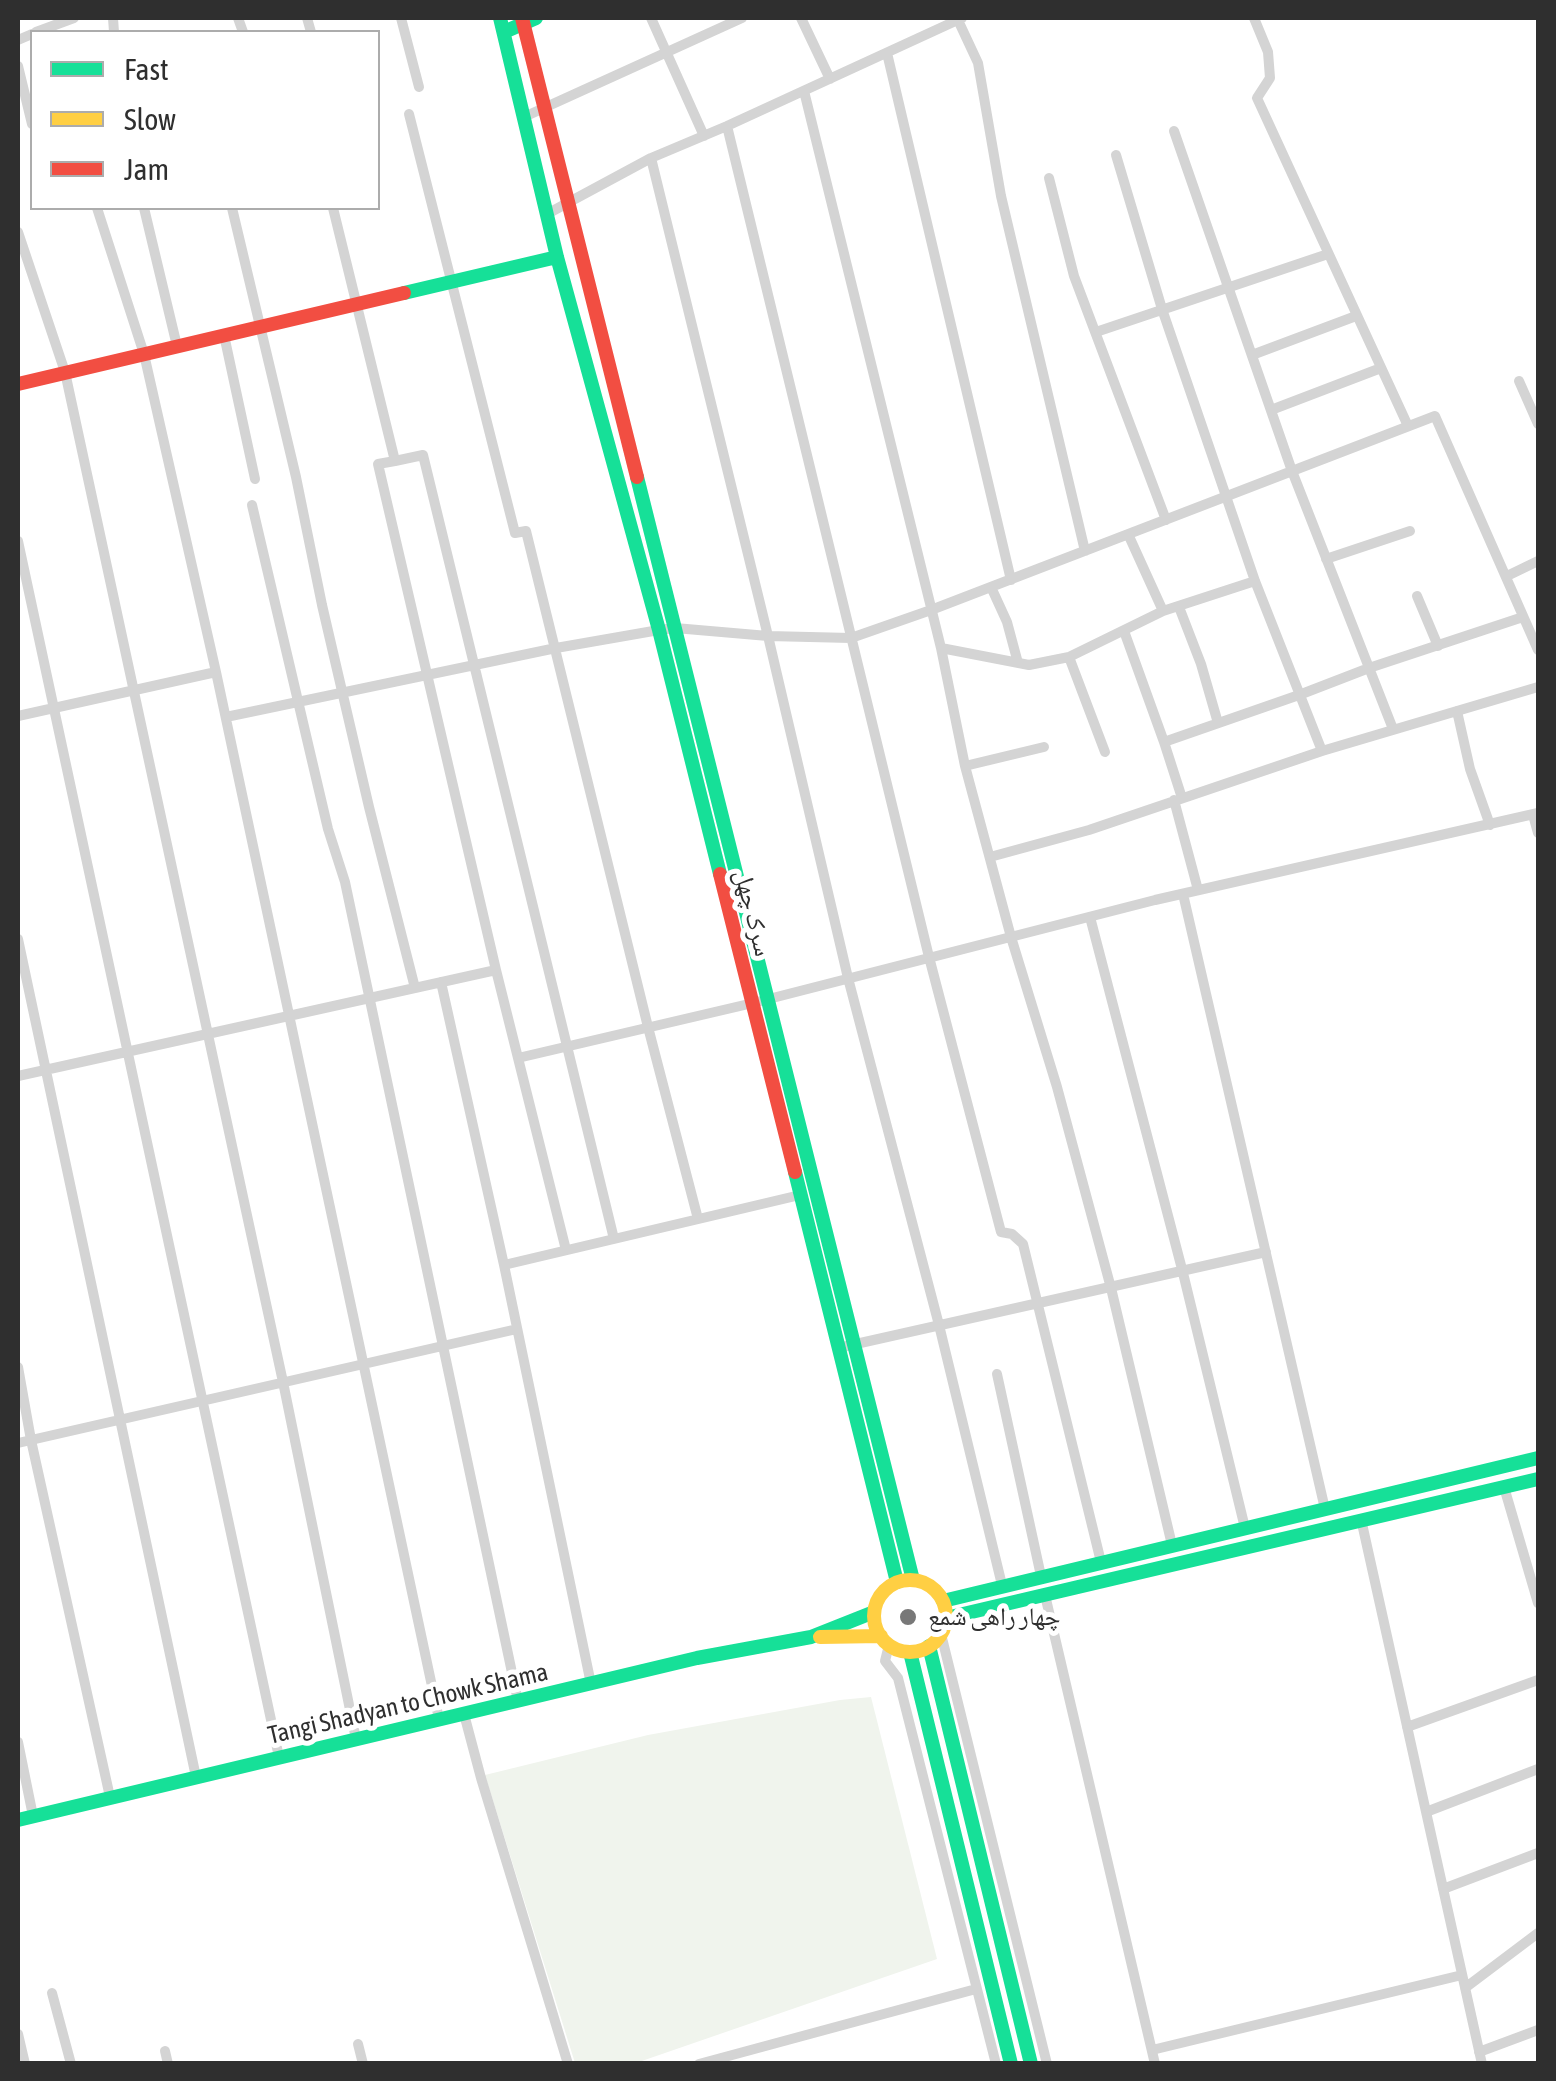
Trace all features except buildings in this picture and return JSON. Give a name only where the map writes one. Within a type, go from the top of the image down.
[{"type":"main road","points":[[502,25],[527,19],[667,629]]},
{"type":"main road","name":"سرک چهل","points":[[502,25],[557,257],[667,629],[760,1001],[800,1195],[838,1348],[905,1581]]},
{"type":"main road","points":[[18,384],[557,257]]},
{"type":"main road","points":[[760,1001],[854,1344],[905,1581]]},
{"type":"main road","points":[[943,1601],[1538,1458]]},
{"type":"main road","points":[[946,1618],[1538,1479]]},
{"type":"main road","points":[[905,1581],[924,1582],[943,1601],[946,1618],[941,1634],[929,1646],[910,1652],[899,1650],[884,1640],[875,1625],[874,1612],[882,1594],[905,1581]]},
{"type":"main road","points":[[811,1637],[874,1612]]},
{"type":"main road","points":[[811,1637],[884,1640]]},
{"type":"main road","name":"Tangi Shadyan to Chowk Shama","points":[[18,1820],[698,1658],[811,1637]]},
{"type":"main road","points":[[929,1646],[1032,2064]]},
{"type":"main road","points":[[910,1652],[1012,2064]]},
{"type":"street","points":[[39,28],[74,18]]},
{"type":"street","points":[[401,18],[419,87]]},
{"type":"street","points":[[651,18],[704,136]]},
{"type":"street","points":[[524,117],[742,18]]},
{"type":"street","points":[[802,18],[830,79]]},
{"type":"street","points":[[547,214],[651,158],[959,18],[978,62],[1001,196],[1085,551]]},
{"type":"street","points":[[1254,18],[1268,52],[1270,78],[1258,98],[1408,426]]},
{"type":"street","points":[[887,52],[1010,580]]},
{"type":"street","points":[[18,66],[30,116]]},
{"type":"street","points":[[804,91],[932,610],[965,766],[1057,1087],[1172,1545]]},
{"type":"street","points":[[409,114],[515,534],[526,531],[698,1219]]},
{"type":"street","points":[[728,126],[929,957],[1000,1232],[1012,1234],[1024,1244],[1101,1562]]},
{"type":"street","points":[[1174,132],[1292,471],[1393,729]]},
{"type":"street","points":[[1116,156],[1162,309],[1254,582],[1322,751]]},
{"type":"street","points":[[651,158],[848,978],[940,1326],[1002,1585]]},
{"type":"street","points":[[1049,178],[1074,276],[1166,520]]},
{"type":"street","points":[[98,210],[144,354],[216,672],[439,1720]]},
{"type":"street","points":[[144,210],[177,346]]},
{"type":"street","points":[[232,210],[342,692],[415,988]]},
{"type":"street","points":[[334,210],[395,461]]},
{"type":"street","points":[[18,232],[65,372],[209,1034],[356,1739]]},
{"type":"street","points":[[1096,332],[1328,254]]},
{"type":"street","points":[[1252,355],[1356,316]]},
{"type":"street","points":[[224,335],[255,479]]},
{"type":"street","points":[[1271,410],[1382,368]]},
{"type":"street","points":[[1519,381],[1538,424]]},
{"type":"street","points":[[226,717],[556,648],[667,629],[851,638],[1432,416],[1538,650]]},
{"type":"street","points":[[566,1250],[378,464],[423,455],[614,1239]]},
{"type":"street","points":[[252,505],[328,829],[345,882],[518,1701]]},
{"type":"street","points":[[1326,559],[1410,532]]},
{"type":"street","points":[[1128,534],[1163,612]]},
{"type":"street","points":[[18,540],[279,1758]]},
{"type":"street","points":[[1507,576],[1538,561]]},
{"type":"street","points":[[941,648],[1029,665],[1069,657],[1163,612],[1254,582]]},
{"type":"street","points":[[991,587],[1007,622],[1018,663]]},
{"type":"street","points":[[1417,596],[1438,646]]},
{"type":"street","points":[[1179,607],[1202,664],[1218,723]]},
{"type":"street","points":[[1164,742],[1369,668],[1523,618]]},
{"type":"street","points":[[1124,631],[1164,742],[1198,890]]},
{"type":"street","points":[[1069,657],[1105,752]]},
{"type":"street","points":[[18,716],[216,672]]},
{"type":"street","points":[[990,857],[1089,830],[1322,751],[1538,687]]},
{"type":"street","points":[[1457,710],[1470,769],[1490,825]]},
{"type":"street","points":[[965,766],[1044,747]]},
{"type":"street","points":[[518,1058],[1198,890],[1536,814],[1538,833]]},
{"type":"street","points":[[1183,894],[1325,1509]]},
{"type":"street","points":[[1090,917],[1245,1528]]},
{"type":"street","points":[[18,939],[196,1777]]},
{"type":"street","points":[[18,1076],[496,970]]},
{"type":"street","points":[[441,982],[590,1684]]},
{"type":"street","points":[[504,1265],[800,1195]]},
{"type":"street","points":[[838,1348],[1266,1252]]},
{"type":"street","points":[[18,1443],[517,1329]]},
{"type":"street","points":[[18,1367],[110,1797]]},
{"type":"street","points":[[997,1374],[1041,1576]]},
{"type":"street","points":[[1504,1487],[1538,1603]]},
{"type":"street","points":[[1360,1520],[1480,2058],[1538,2030]]},
{"type":"street","points":[[1045,1595],[1155,2064]]},
{"type":"street","points":[[941,1634],[1046,2064]]},
{"type":"street","points":[[884,1640],[885,1661],[898,1678],[996,2064]]},
{"type":"street","points":[[1407,1728],[1538,1680]]},
{"type":"street","points":[[464,1714],[568,2064]]},
{"type":"street","points":[[18,1742],[33,1816]]},
{"type":"street","points":[[1426,1812],[1538,1769]]},
{"type":"street","points":[[1443,1890],[1538,1854]]},
{"type":"street","points":[[1465,1988],[1538,1933]]},
{"type":"street","points":[[1152,2050],[1462,1975]]},
{"type":"street","points":[[699,2064],[976,1989]]},
{"type":"street","points":[[52,1993],[71,2064]]},
{"type":"street","points":[[18,2034],[25,2064]]},
{"type":"street","points":[[358,2044],[363,2064]]},
{"type":"shaded area","points":[[871,1697],[937,1959],[636,2063],[575,2063],[485,1775],[648,1735]]},
{"type":"traffic: fast","points":[[500,18],[557,257],[659,630],[720,874]]},
{"type":"traffic: fast","points":[[504,32],[536,18]]},
{"type":"traffic: fast","points":[[404,293],[557,257]]},
{"type":"traffic: fast","points":[[637,477],[913,1580]]},
{"type":"traffic: fast","points":[[795,1172],[897,1582]]},
{"type":"traffic: fast","points":[[943,1601],[1538,1458]]},
{"type":"traffic: fast","points":[[946,1618],[1538,1479]]},
{"type":"traffic: fast","points":[[18,1820],[697,1658],[811,1637],[874,1612]]},
{"type":"traffic: fast","points":[[929,1646],[1031,2064]]},
{"type":"traffic: fast","points":[[910,1652],[1011,2064]]},
{"type":"traffic: slow","points":[[910,1580],[935,1591],[946,1616],[935,1641],[910,1652],[885,1641],[874,1616],[885,1591],[910,1580]]},
{"type":"traffic: slow","points":[[820,1637],[881,1636]]},
{"type":"traffic: jam","points":[[522,18],[637,477]]},
{"type":"traffic: jam","points":[[18,384],[404,293]]},
{"type":"traffic: jam","points":[[720,874],[795,1172]]},
{"type":"place","name":"چهار راهی شمع","points":[[908,1617]]}]
